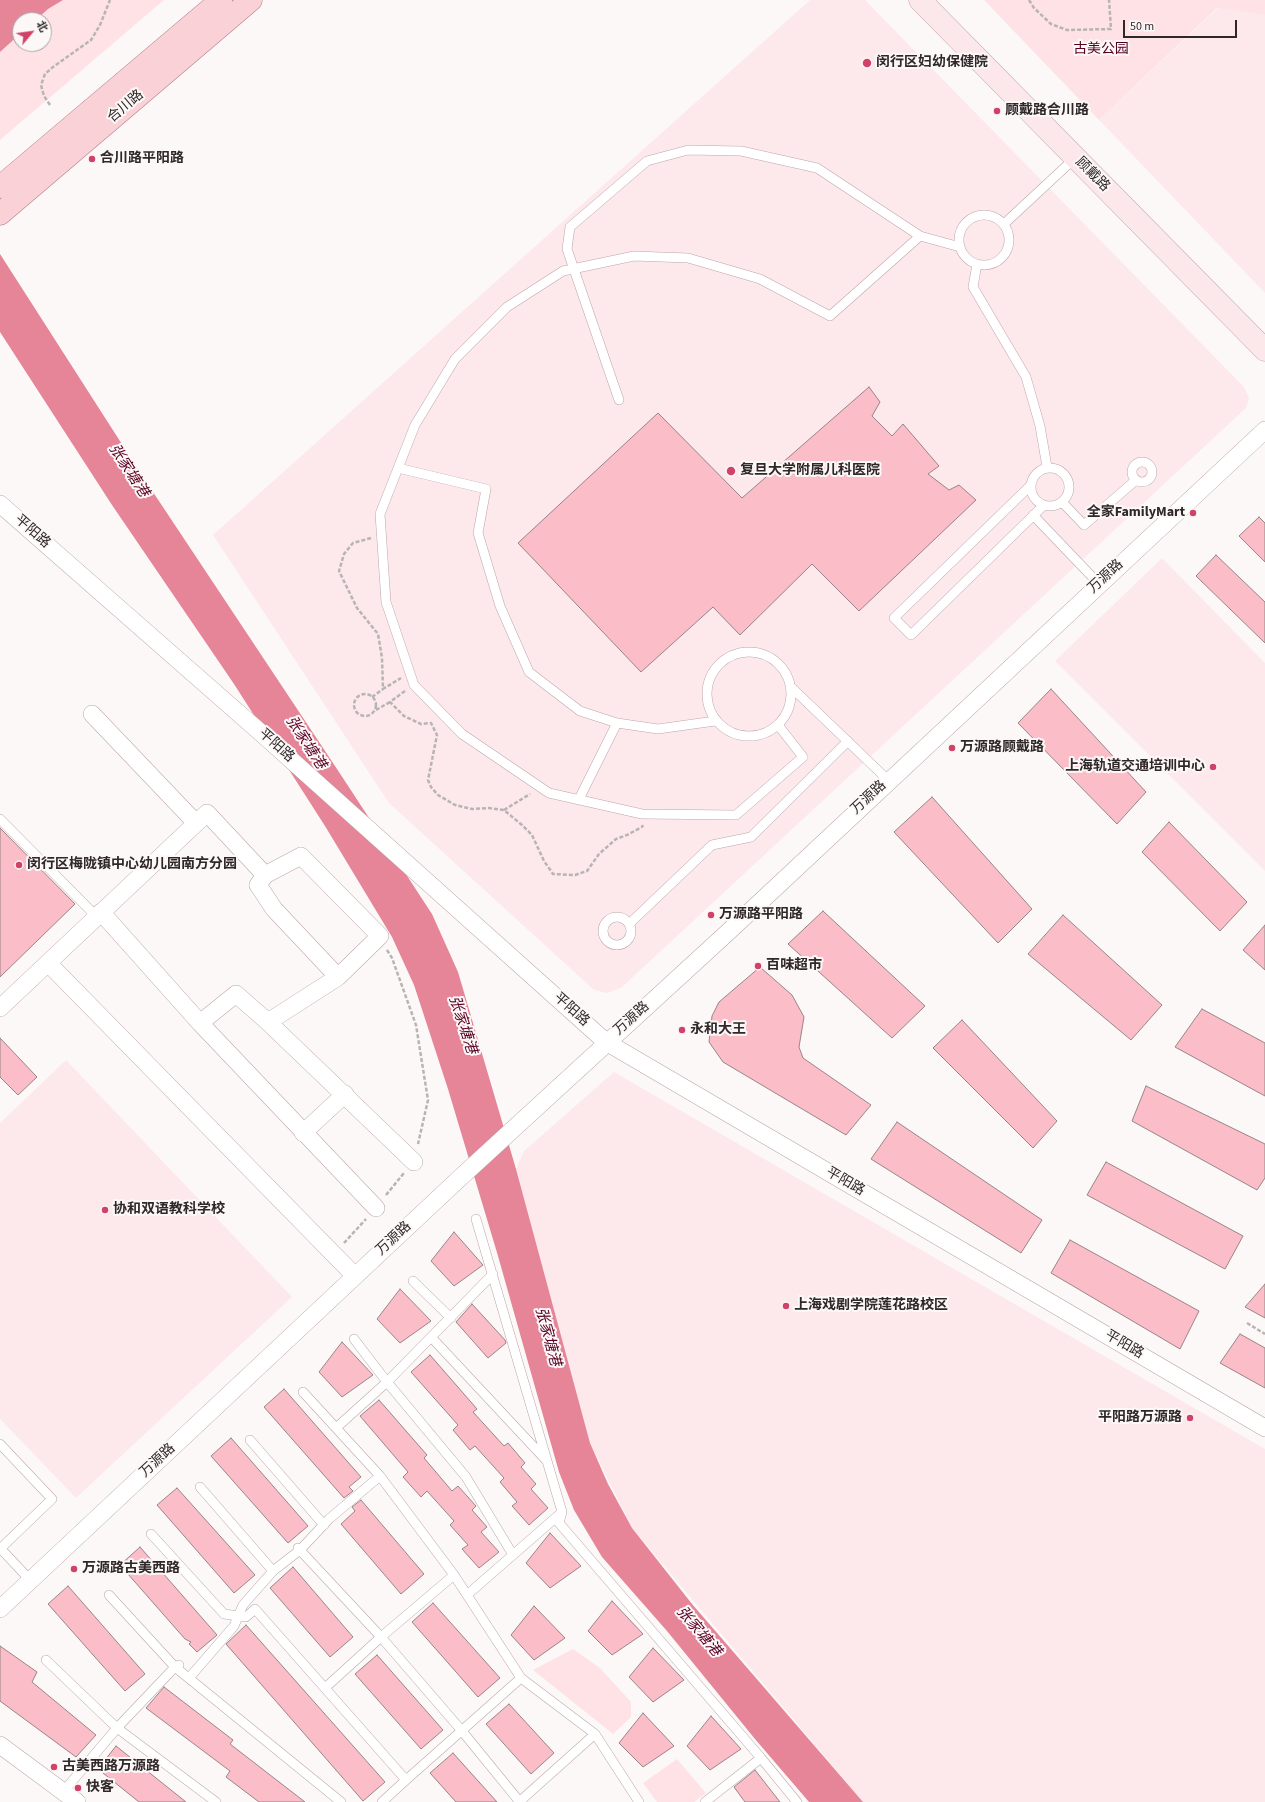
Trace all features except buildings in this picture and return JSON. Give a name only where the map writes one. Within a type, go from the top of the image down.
[{"type":"main road","name":"合川路","points":[[4,184],[221,0]]},
{"type":"main road","name":"合川路","points":[[0,214],[251,0]]},
{"type":"main road","name":"顾戴路","points":[[920,0],[1265,350]]},
{"type":"street","name":"万源路","points":[[0,1609],[462,1176],[606,1042],[727,933],[888,780],[1265,430]]},
{"type":"street","name":"平阳路","points":[[0,504],[260,732],[606,1042],[1265,1428]]},
{"type":"street","points":[[92,714],[196,823]]},
{"type":"street","points":[[0,1008],[207,813],[265,875]]},
{"type":"street","points":[[268,1022],[338,977],[380,936],[301,856],[265,875],[258,885],[274,909],[338,977]]},
{"type":"street","points":[[99,915],[303,1133],[376,1208]]},
{"type":"street","points":[[48,963],[355,1276]]},
{"type":"street","points":[[200,1023],[236,994],[345,1094],[414,1162]]},
{"type":"street","points":[[303,1133],[345,1094]]},
{"type":"street","points":[[0,1745],[77,1802]]},
{"type":"lane","points":[[619,400],[567,249],[570,227],[647,162],[688,150],[741,151],[817,168],[920,236],[960,247]]},
{"type":"lane","points":[[1004,224],[1075,158]]},
{"type":"lane","points":[[984,215],[992,216],[1004,224],[1009,238],[1006,253],[993,263],[985,265],[977,264],[967,257],[960,247],[959,239],[961,231],[970,219],[984,215]]},
{"type":"lane","points":[[778,725],[803,757],[736,815],[649,814],[549,793],[462,734],[414,685],[386,602],[380,514],[415,425],[455,359],[507,307],[563,271],[634,256],[688,258],[760,279],[830,316],[920,236]]},
{"type":"lane","points":[[977,264],[973,287],[1026,377],[1040,426],[1047,468]]},
{"type":"lane","points":[[398,468],[486,489],[478,533],[500,606],[529,672],[580,711],[617,724],[658,729],[715,721]]},
{"type":"lane","points":[[1031,485],[1034,497],[1038,502],[1050,506],[1062,502],[1068,491],[1067,478],[1059,470],[1047,468],[1036,473],[1031,485],[894,618],[911,635],[1044,505]]},
{"type":"lane","points":[[1062,502],[1084,525],[1136,480]]},
{"type":"lane","points":[[1033,516],[1100,584]]},
{"type":"lane","points":[[752,651],[765,655],[777,662],[786,673],[790,687],[791,700],[787,714],[778,725],[766,733],[753,737],[739,736],[726,730],[715,721],[708,708],[706,694],[708,681],[715,668],[725,659],[738,653],[752,651]]},
{"type":"lane","points":[[790,687],[888,780]]},
{"type":"lane","points":[[578,799],[617,724]]},
{"type":"lane","points":[[629,924],[712,844],[751,837],[848,741]]},
{"type":"lane","points":[[0,819],[99,915]]},
{"type":"lane","points":[[476,1219],[562,1512],[559,1523],[797,1802]]},
{"type":"lane","points":[[336,1428],[387,1382],[432,1338],[493,1274]]},
{"type":"lane","points":[[413,1281],[451,1318]]},
{"type":"lane","points":[[432,1338],[547,1461]]},
{"type":"lane","points":[[354,1339],[387,1382],[466,1477],[513,1555]]},
{"type":"lane","points":[[303,1392],[380,1476],[454,1575],[521,1678],[595,1734],[640,1802]]},
{"type":"lane","points":[[250,1440],[324,1525]]},
{"type":"lane","points":[[0,1444],[52,1499],[0,1548],[31,1581]]},
{"type":"lane","points":[[188,1678],[234,1626],[242,1605],[274,1571],[380,1476]]},
{"type":"lane","points":[[200,1487],[274,1571]]},
{"type":"lane","points":[[467,1595],[562,1512]]},
{"type":"lane","points":[[151,1534],[224,1614],[246,1617],[255,1609],[406,1780]]},
{"type":"lane","points":[[299,1549],[381,1637],[462,1731],[519,1802],[595,1734]]},
{"type":"lane","points":[[325,1688],[381,1637],[454,1575]]},
{"type":"lane","points":[[109,1595],[188,1678],[341,1802]]},
{"type":"lane","points":[[46,1660],[118,1728],[216,1802]]},
{"type":"lane","points":[[63,1792],[118,1728],[177,1665]]},
{"type":"lane","points":[[382,1802],[521,1678]]},
{"type":"lane","points":[[710,1800],[761,1758]]},
{"type":"path","points":[[50,105],[44,96],[41,85],[45,74],[91,40],[100,25],[110,0]]},
{"type":"path","points":[[1029,0],[1034,8],[1051,24],[1067,30],[1111,29],[1109,0]]},
{"type":"path","points":[[382,536],[353,543],[344,554],[339,571],[357,608],[378,634],[382,658],[383,689]]},
{"type":"path","points":[[372,697],[409,672]]},
{"type":"path","points":[[375,710],[376,703],[372,697],[366,694],[359,696],[355,702],[354,709],[359,715],[366,717],[373,714],[375,710],[390,702],[414,685]]},
{"type":"path","points":[[390,702],[404,716],[420,724],[431,723],[438,735],[428,780],[431,787],[438,795],[455,804],[472,809],[489,808],[504,810],[532,835],[544,861],[553,874],[575,875],[587,871],[599,854],[616,839],[627,836],[642,827],[649,814]]},
{"type":"path","points":[[504,810],[540,787]]},
{"type":"path","points":[[334,1254],[376,1208],[414,1162],[428,1100],[416,1025],[392,958],[380,936]]},
{"type":"path","points":[[1247,1323],[1265,1334]]},
{"type":"shaded area","name":"复旦大学附属儿科医院","points":[[810,0],[865,0],[1244,387],[1249,398],[1246,408],[621,988],[607,993],[594,990],[389,803],[213,535]]},
{"type":"shaded area","points":[[1218,8],[1265,15],[1265,293],[1099,120]]},
{"type":"shaded area","name":"上海轨道交通培训中心","points":[[1162,558],[1265,663],[1265,871],[1055,661]]},
{"type":"shaded area","name":"协和双语教科学校","points":[[66,1060],[292,1297],[76,1498],[0,1419],[0,1123]]},
{"type":"shaded area","name":"上海戏剧学院莲花路校区","points":[[614,1072],[1265,1449],[1265,1802],[863,1802],[632,1528],[590,1443],[516,1169],[524,1151]]},
{"type":"green space","points":[[63,0],[164,0],[0,140],[0,52],[12,41],[12,52],[52,52],[52,12],[45,12]]},
{"type":"green space","name":"古美公园","points":[[984,0],[1265,0],[1265,15],[1217,8],[1099,120]]},
{"type":"green space","points":[[573,1649],[600,1668],[631,1702],[631,1717],[613,1734],[533,1670]]},
{"type":"green space","points":[[677,1759],[706,1793],[694,1802],[657,1802],[643,1783]]},
{"type":"water","points":[[0,0],[63,0],[45,12],[12,12],[12,41],[0,52]]},
{"type":"water","name":"张家塘港","points":[[0,254],[143,477],[432,914],[458,972],[516,1169],[590,1443],[608,1484],[632,1528],[692,1604],[863,1802],[809,1802],[755,1739],[667,1631],[602,1557],[574,1510],[559,1472],[498,1256],[448,1089],[414,985],[392,937],[325,826],[234,684],[112,505],[0,332]]},
{"type":"place","name":"闵行区妇幼保健院","points":[[867,63]]},
{"type":"place","name":"顾戴路合川路","points":[[997,111]]},
{"type":"place","name":"合川路平阳路","points":[[92,159]]},
{"type":"place","name":"复旦大学附属儿科医院","points":[[731,471]]},
{"type":"place","name":"全家FamilyMart","points":[[1193,513]]},
{"type":"place","name":"万源路顾戴路","points":[[952,748]]},
{"type":"place","name":"上海轨道交通培训中心","points":[[1213,767]]},
{"type":"place","name":"闵行区梅陇镇中心幼儿园南方分园","points":[[19,865]]},
{"type":"place","name":"万源路平阳路","points":[[711,915]]},
{"type":"place","name":"百味超市","points":[[758,966]]},
{"type":"place","name":"永和大王","points":[[682,1030]]},
{"type":"place","name":"协和双语教科学校","points":[[105,1210]]},
{"type":"place","name":"上海戏剧学院莲花路校区","points":[[786,1306]]},
{"type":"place","name":"平阳路万源路","points":[[1190,1418]]},
{"type":"place","name":"万源路古美西路","points":[[74,1569]]},
{"type":"place","name":"古美西路万源路","points":[[54,1767]]},
{"type":"place","name":"快客","points":[[78,1788]]}]
